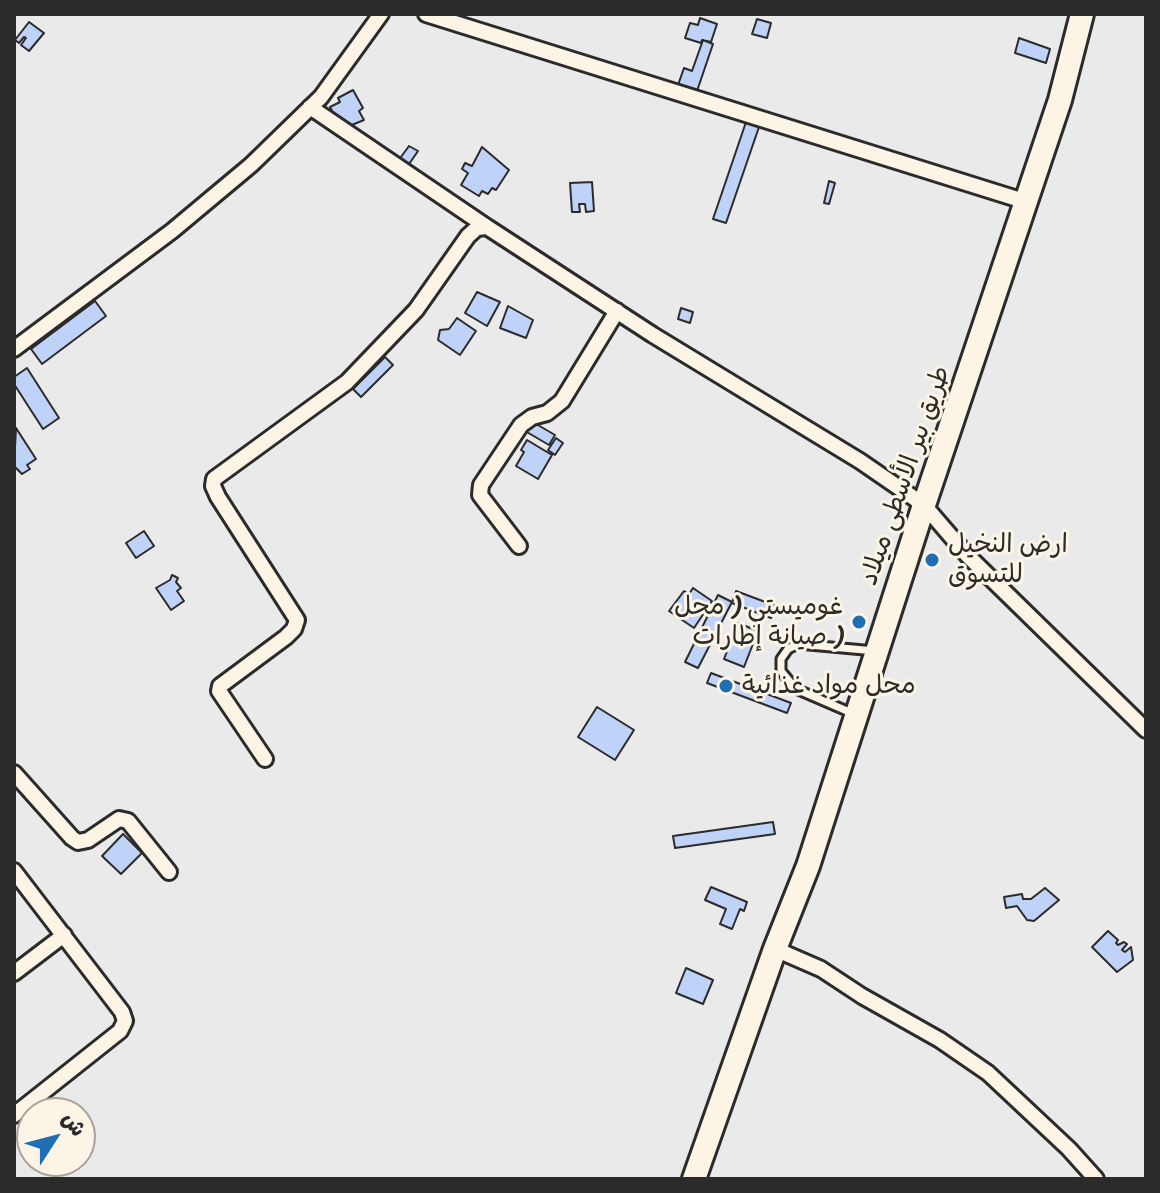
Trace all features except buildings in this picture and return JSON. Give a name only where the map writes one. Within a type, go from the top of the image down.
[{"type":"main road","name":"طريق بير الأسطى ميلاد","points":[[694,1179],[775,949],[808,866],[924,505],[1060,100],[1082,14]]},
{"type":"street","points":[[14,349],[172,231],[251,165],[321,97],[381,14]]},
{"type":"street","points":[[426,14],[1027,202]]},
{"type":"street","points":[[310,107],[487,227],[860,461],[924,505],[967,555],[1146,730]]},
{"type":"street","points":[[265,759],[219,691],[220,686],[286,637],[297,620],[218,497],[213,486],[214,479],[347,382],[416,310],[468,236],[477,228],[487,227]]},
{"type":"street","points":[[519,546],[480,495],[481,485],[521,425],[532,417],[547,413],[562,401],[617,311]]},
{"type":"street","points":[[14,773],[78,842],[88,840],[119,819],[128,821],[169,872]]},
{"type":"street","points":[[14,871],[122,1012],[124,1025],[14,1115]]},
{"type":"street","points":[[14,973],[64,935]]},
{"type":"street","points":[[775,949],[821,969],[940,1040],[988,1073],[1069,1149],[1096,1179]]},
{"type":"lane","points":[[856,715],[796,689],[781,671],[781,659],[788,649],[798,644],[877,651]]},
{"type":"place","name":"ارض النخيل للتسوق","points":[[932,560]]},
{"type":"place","name":"غوميستي ( محل صيانة إطارات )","points":[[859,622]]},
{"type":"place","name":"محل مواد غذائية","points":[[726,686]]}]
